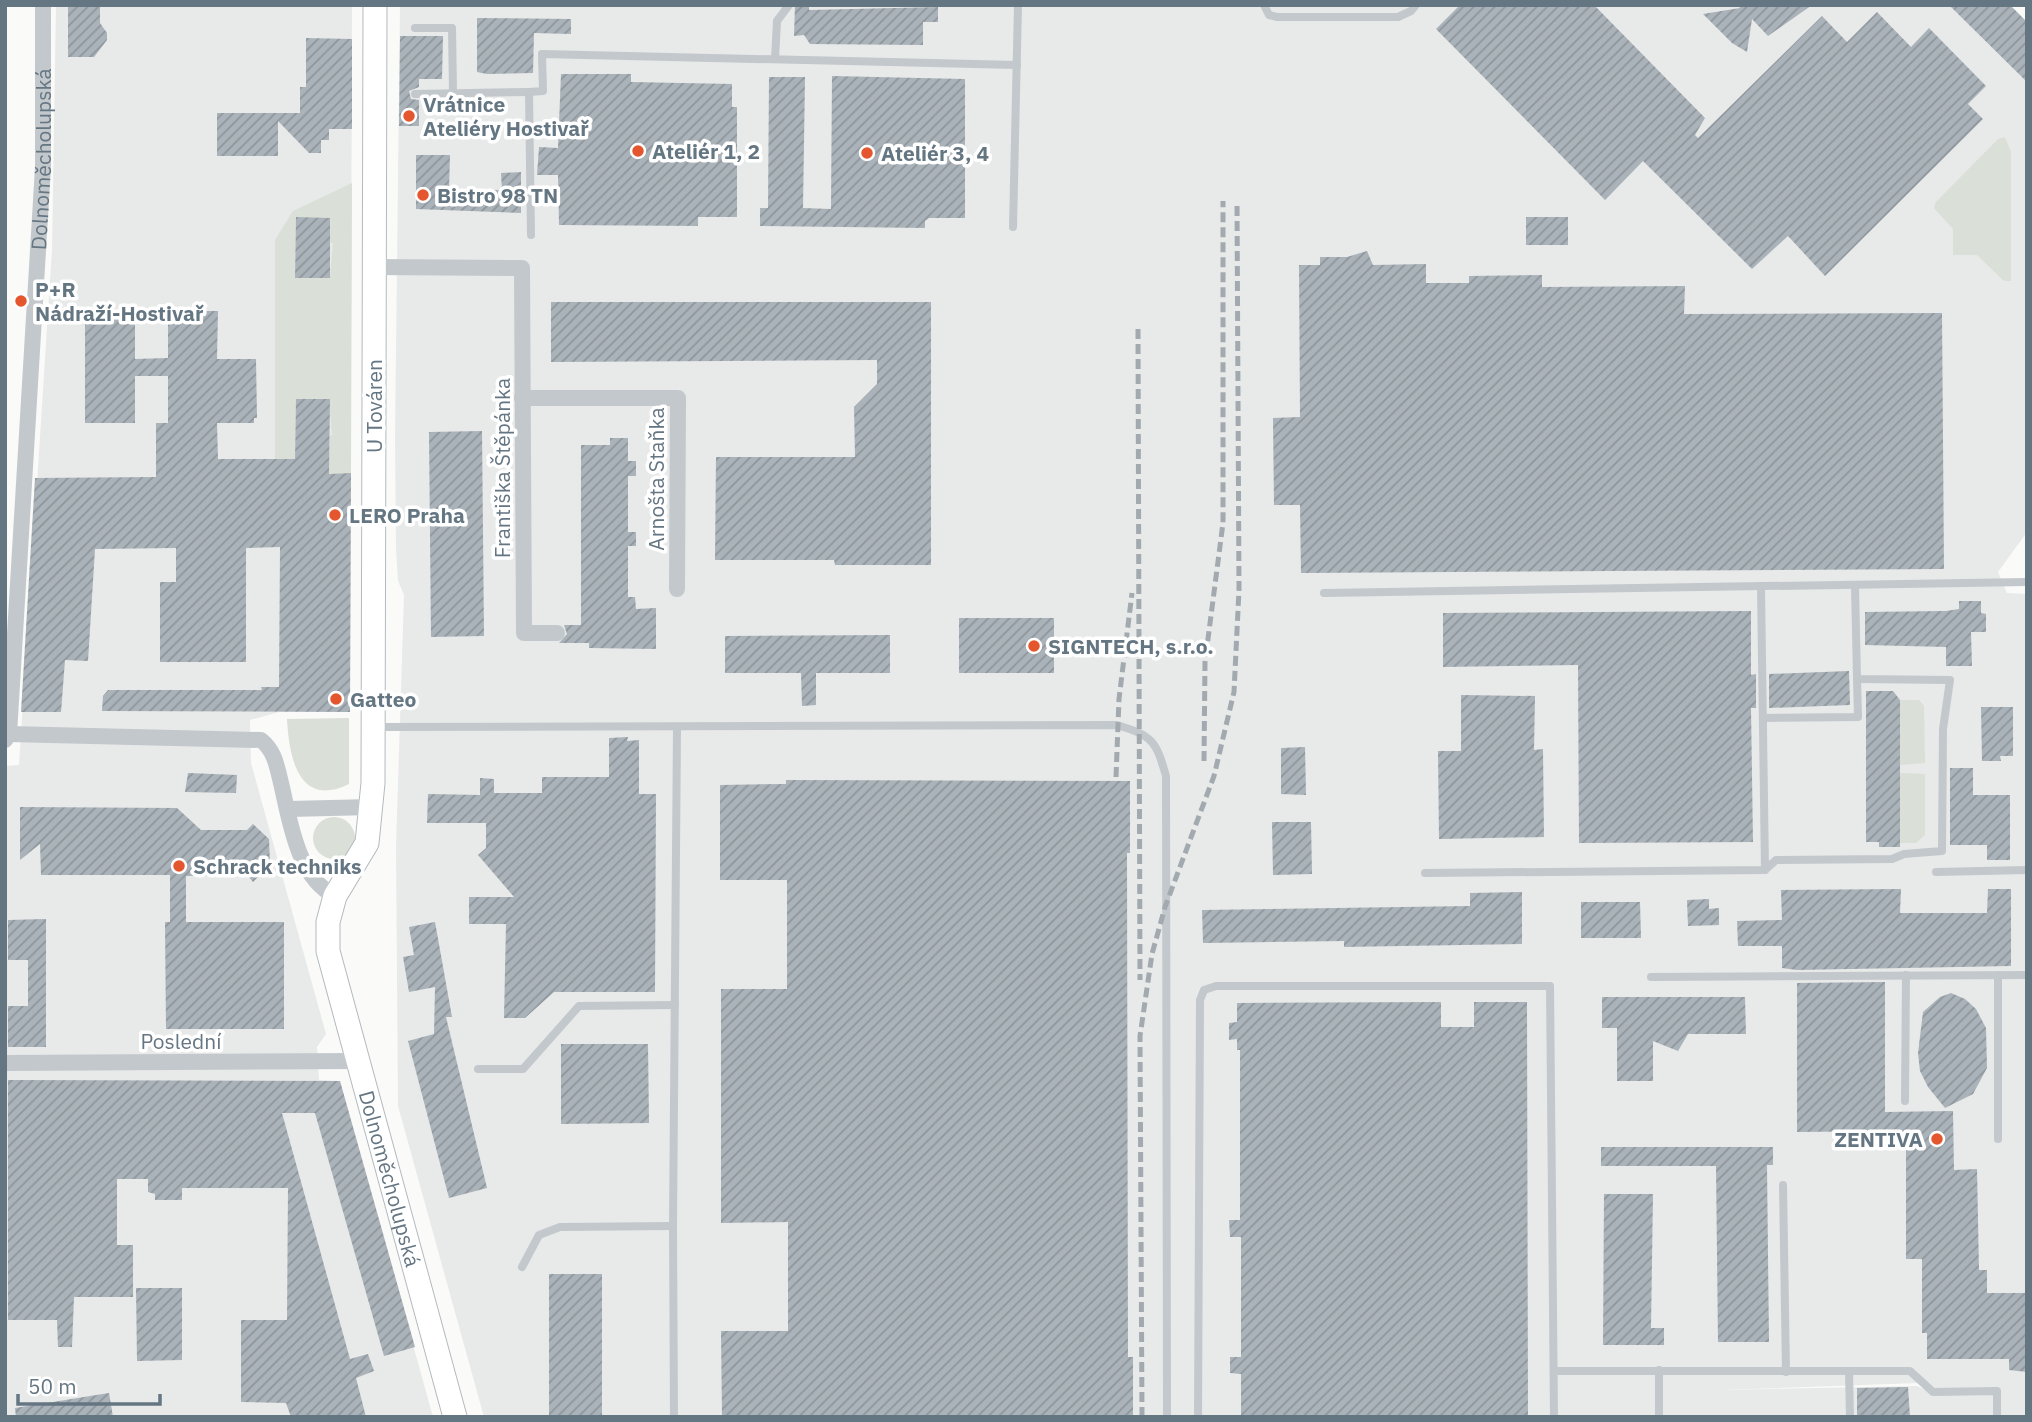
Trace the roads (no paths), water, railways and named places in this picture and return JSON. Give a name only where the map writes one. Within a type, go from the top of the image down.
[{"type":"street","name":"Dolnoměcholupská","points":[[43,5],[43,167],[7,737],[261,740],[275,760],[308,873],[324,891],[335,896]]},
{"type":"street","name":"U Továren","points":[[328,938],[335,896],[363,853],[372,807],[375,5]]},
{"type":"street","name":"Františka Štěpánka","points":[[374,267],[522,268],[524,633],[557,633]]},
{"type":"street","name":"Arnošta Staňka","points":[[522,398],[678,398],[677,589]]},
{"type":"street","points":[[289,808],[372,807]]},
{"type":"street","name":"Dolnoměcholupská","points":[[328,938],[330,961],[455,1417]]},
{"type":"street","name":"Poslední","points":[[5,1063],[357,1061]]},
{"type":"lane","points":[[775,59],[777,21],[789,5]]},
{"type":"lane","points":[[1013,227],[1018,5]]},
{"type":"lane","points":[[1264,5],[1269,15],[1277,17],[1378,17],[1405,15],[1416,5]]},
{"type":"lane","points":[[415,27],[452,28],[453,93]]},
{"type":"lane","points":[[415,94],[543,91],[542,54],[1017,65]]},
{"type":"lane","points":[[529,92],[531,235]]},
{"type":"lane","points":[[1324,593],[2027,582]]},
{"type":"lane","points":[[1763,719],[1858,717],[1855,584]]},
{"type":"lane","points":[[1761,586],[1765,870]]},
{"type":"lane","points":[[1425,873],[1765,870],[1776,860],[1892,859],[1904,853],[1942,851],[1943,729],[1950,680],[1857,679]]},
{"type":"lane","points":[[374,727],[1117,725],[1143,733],[1157,745],[1166,776],[1167,1417]]},
{"type":"lane","points":[[674,1417],[677,727]]},
{"type":"lane","points":[[1936,872],[2027,870]]},
{"type":"lane","points":[[1905,1101],[1906,975]]},
{"type":"lane","points":[[1998,975],[1998,1139]]},
{"type":"lane","points":[[1651,977],[2027,975]]},
{"type":"lane","points":[[1198,1417],[1200,1000],[1204,990],[1216,986],[1550,986],[1554,1417]]},
{"type":"lane","points":[[478,1069],[523,1069],[579,1006],[674,1005]]},
{"type":"lane","points":[[1783,1185],[1786,1372]]},
{"type":"lane","points":[[522,1267],[540,1235],[560,1227],[673,1226]]},
{"type":"lane","points":[[1658,1370],[1659,1417]]},
{"type":"lane","points":[[1554,1371],[1910,1371],[1933,1392],[1997,1391],[1997,1417]]},
{"type":"lane","points":[[1849,1371],[1850,1417]]},
{"type":"railway","points":[[1204,761],[1205,662],[1223,523],[1223,201]]},
{"type":"railway","points":[[1142,1417],[1140,1036],[1152,954],[1165,907],[1214,776],[1234,692],[1239,590],[1237,201]]},
{"type":"railway","points":[[1138,329],[1140,980]]},
{"type":"railway","points":[[1116,777],[1119,699],[1132,593]]},
{"type":"place","name":"Vrátnice Ateliéry Hostivař","points":[[409,116]]},
{"type":"place","name":"Ateliér 1, 2","points":[[638,151]]},
{"type":"place","name":"Ateliér 3, 4","points":[[867,153]]},
{"type":"place","name":"Bistro 98 TN","points":[[423,195]]},
{"type":"place","name":"P+R Nádraží-Hostivař","points":[[21,301]]},
{"type":"place","name":"LERO Praha","points":[[335,515]]},
{"type":"place","name":"SIGNTECH, s.r.o.","points":[[1034,646]]},
{"type":"place","name":"Gatteo","points":[[336,699]]},
{"type":"place","name":"Schrack techniks","points":[[179,866]]},
{"type":"place","name":"ZENTIVA","points":[[1937,1139]]}]
